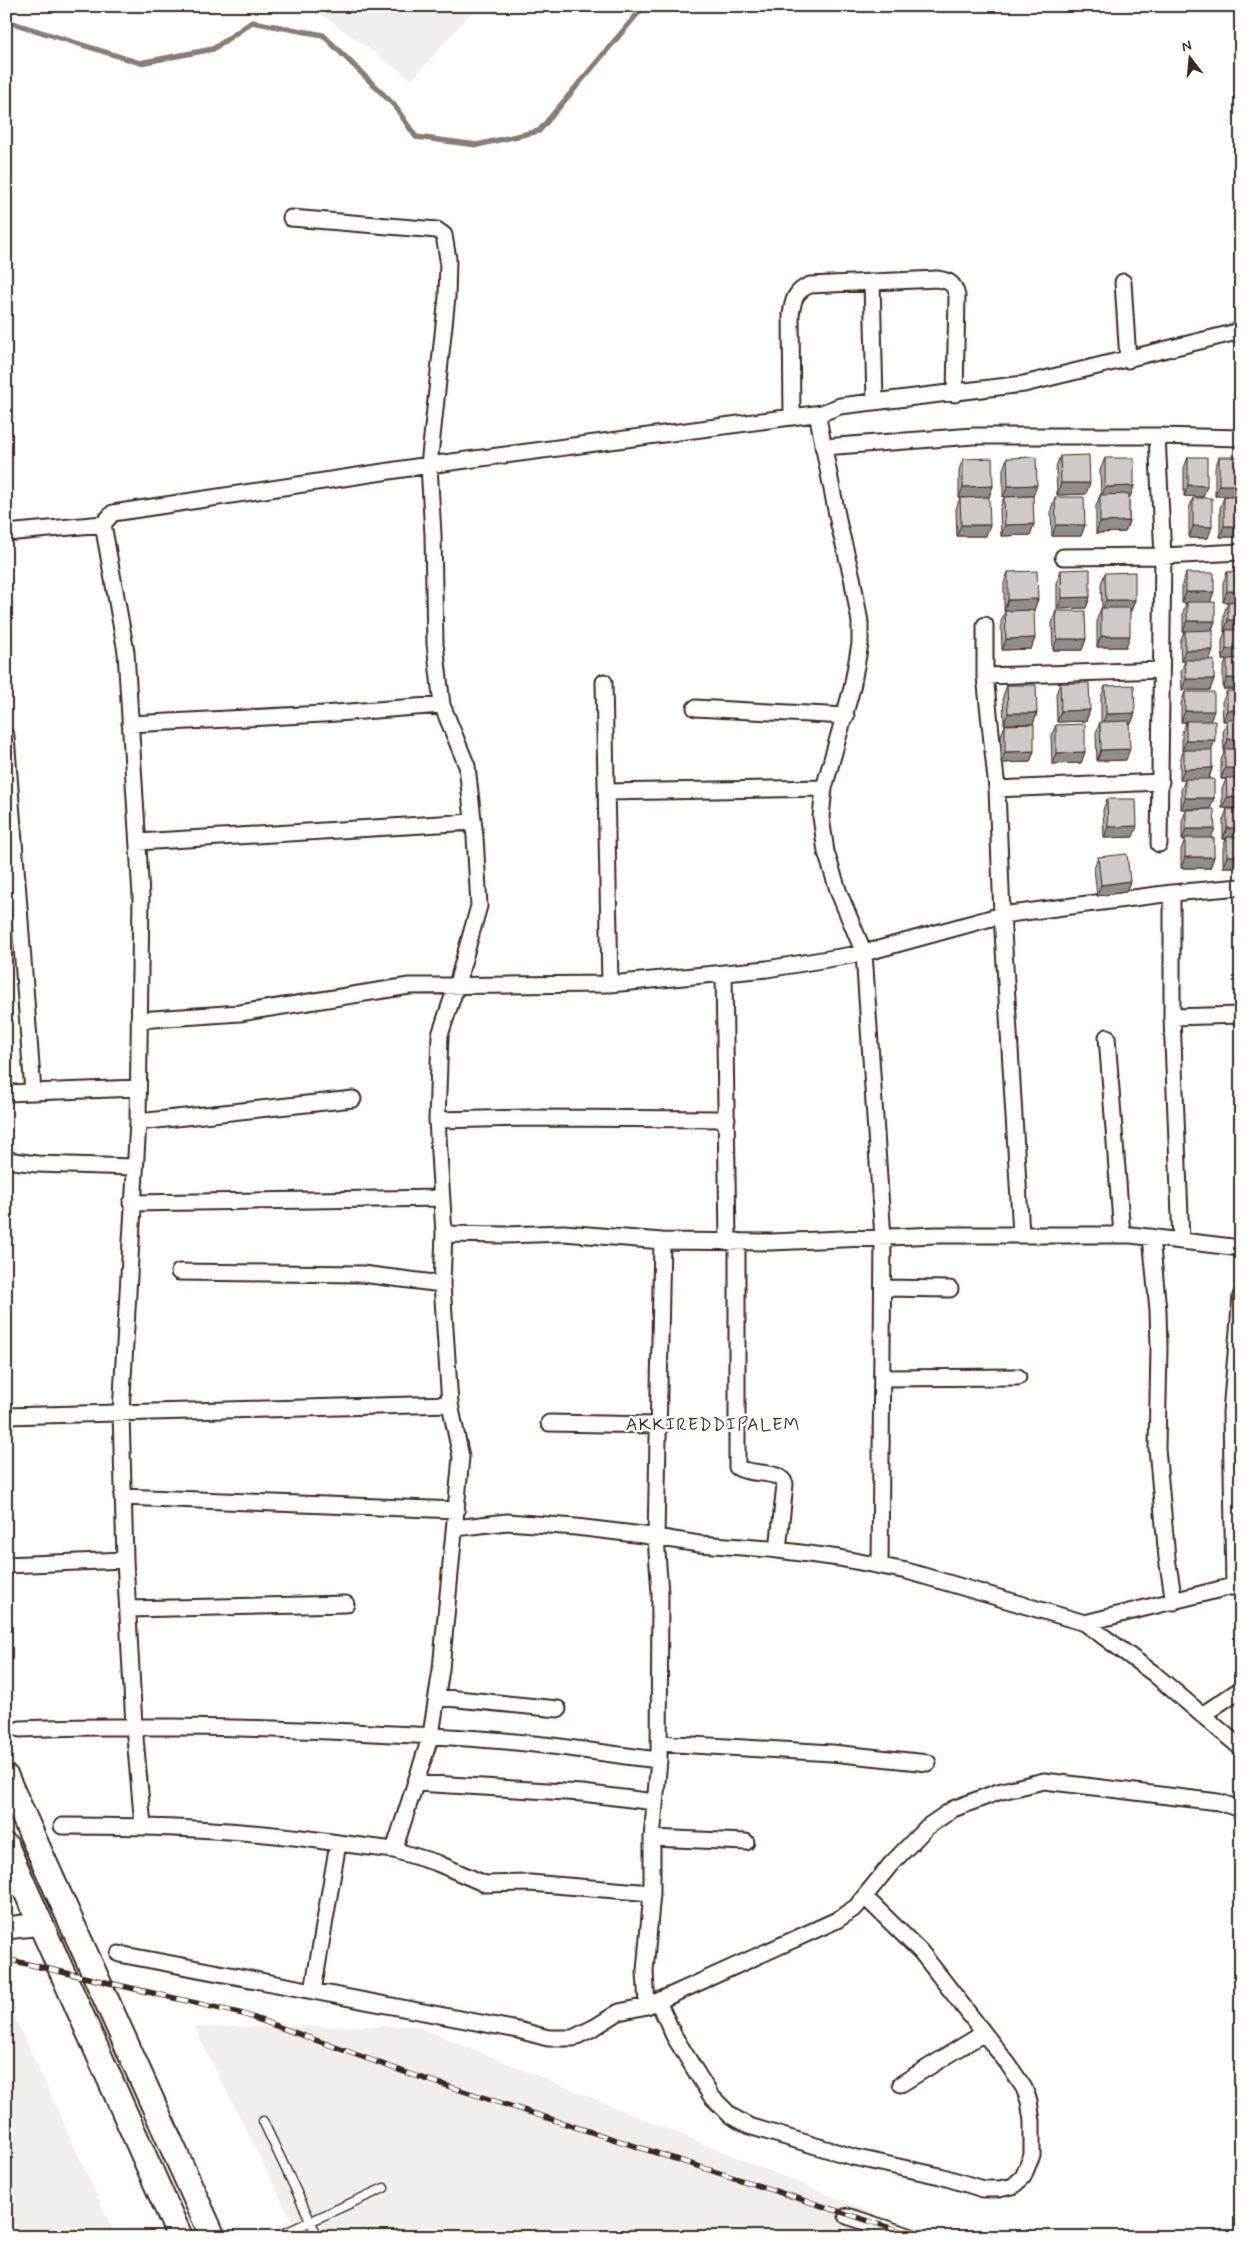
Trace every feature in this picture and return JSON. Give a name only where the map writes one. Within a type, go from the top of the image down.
[{"type":"main road","points":[[6,1777],[213,2237]]},
{"type":"main road","points":[[6,1846],[180,2237]]},
{"type":"street","points":[[291,218],[436,230],[444,235],[448,258],[447,297],[429,465],[433,535],[435,644],[442,705],[466,766],[473,822],[479,906],[457,984],[440,1035],[437,1120],[444,1234],[442,1284],[450,1404],[462,1457],[437,1697],[431,1735],[394,1850]]},
{"type":"street","points":[[792,417],[791,315],[797,293],[810,285],[937,279],[949,281],[955,286],[957,296],[955,394]]},
{"type":"street","points":[[872,282],[874,402]]},
{"type":"street","points":[[1123,282],[1128,360]]},
{"type":"street","points":[[6,533],[103,524],[113,513],[429,465],[822,413],[840,406],[955,394],[1024,384],[1241,331]]},
{"type":"street","points":[[822,413],[818,418],[823,447],[860,622],[860,644],[846,716],[824,788],[821,817],[826,852],[839,894],[864,953],[883,1238],[880,1566]]},
{"type":"street","points":[[823,447],[974,436],[1241,438]]},
{"type":"street","points":[[1157,436],[1163,556],[1159,844]]},
{"type":"street","points":[[103,524],[126,652],[141,896],[138,1122],[121,1412],[125,1560],[134,1726],[143,1826]]},
{"type":"street","points":[[1063,557],[1163,556],[1241,552]]},
{"type":"street","points":[[985,625],[985,676],[997,789],[1002,915],[1021,1234]]},
{"type":"street","points":[[985,676],[1161,670]]},
{"type":"street","points":[[604,682],[610,984]]},
{"type":"street","points":[[130,724],[323,714],[442,705]]},
{"type":"street","points":[[695,708],[846,716]]},
{"type":"street","points":[[6,736],[33,1092]]},
{"type":"street","points":[[997,789],[1161,782]]},
{"type":"street","points":[[606,792],[824,788]]},
{"type":"street","points":[[138,842],[473,822]]},
{"type":"street","points":[[139,1020],[240,1013],[391,988],[457,984],[610,984],[767,969],[864,953],[1002,915],[1172,893],[1241,887]]},
{"type":"street","points":[[1172,893],[1172,1017],[1181,1241]]},
{"type":"street","points":[[724,973],[727,1119],[733,1241],[737,1467],[743,1471],[778,1476],[783,1479],[785,1484],[778,1550]]},
{"type":"street","points":[[1172,1017],[1241,1015]]},
{"type":"street","points":[[1107,1037],[1122,1235]]},
{"type":"street","points":[[6,1093],[138,1088]]},
{"type":"street","points":[[138,1122],[353,1100]]},
{"type":"street","points":[[437,1120],[530,1118],[727,1119]]},
{"type":"street","points":[[6,1160],[37,1164],[134,1167]]},
{"type":"street","points":[[132,1203],[442,1198]]},
{"type":"street","points":[[444,1234],[506,1235],[564,1233],[662,1241],[1021,1234],[1122,1235],[1241,1248]]},
{"type":"street","points":[[1151,1237],[1159,1338],[1157,1448],[1167,1558],[1174,1602]]},
{"type":"street","points":[[662,1241],[656,1538],[660,1593],[659,1760],[652,1838],[652,1893],[645,1971],[653,2004],[710,2096],[731,2116],[749,2126],[853,2157],[940,2176],[983,2188],[999,2189],[1013,2186],[1023,2177],[1032,2155],[1032,2121],[1029,2101],[1024,2088],[921,1952],[865,1897]]},
{"type":"street","points":[[179,1272],[362,1274],[442,1284]]},
{"type":"street","points":[[882,1288],[950,1289]]},
{"type":"street","points":[[1085,1624],[1237,1585],[1231,1412],[1241,1296]]},
{"type":"street","points":[[882,1378],[1018,1377]]},
{"type":"street","points":[[6,1416],[450,1404]]},
{"type":"street","points":[[549,1422],[658,1424]]},
{"type":"street","points":[[122,1497],[457,1510]]},
{"type":"street","points":[[455,1528],[507,1522],[576,1527],[699,1544],[778,1550],[839,1558],[907,1571],[1085,1624],[1153,1673],[1241,1748]]},
{"type":"street","points":[[6,1565],[125,1560]]},
{"type":"street","points":[[128,1609],[346,1604]]},
{"type":"street","points":[[1202,1715],[1241,1688]]},
{"type":"street","points":[[437,1697],[558,1709]]},
{"type":"street","points":[[20,1729],[134,1726],[342,1730],[542,1744],[605,1755],[659,1760]]},
{"type":"street","points":[[659,1742],[832,1752],[928,1763]]},
{"type":"street","points":[[118,1954],[518,2030],[548,2038],[573,2038],[618,2012],[653,2004],[837,1920],[856,1907],[891,1864],[927,1827],[953,1809],[998,1792],[1044,1781],[1218,1802],[1241,1808]]},
{"type":"street","points":[[417,1783],[582,1793],[655,1802]]},
{"type":"street","points":[[62,1826],[224,1829],[394,1850],[437,1863],[485,1884],[530,1883],[652,1893]]},
{"type":"street","points":[[652,1838],[746,1842]]},
{"type":"street","points":[[313,1991],[338,1842]]},
{"type":"street","points":[[6,1928],[42,1924]]},
{"type":"street","points":[[901,2084],[984,2033]]},
{"type":"street","points":[[847,2216],[912,2237]]},
{"type":"lane","points":[[263,2121],[318,2237]]},
{"type":"lane","points":[[276,2237],[384,2188]]},
{"type":"shaded area","points":[[310,6],[477,6],[412,80]]},
{"type":"shaded area","points":[[6,1998],[116,2237],[6,2237]]},
{"type":"shaded area","points":[[416,2026],[931,2237],[300,2237],[194,2027]]},
{"type":"building","points":[[1089,455],[1090,483],[1061,483],[1060,456]]},
{"type":"building","points":[[1036,457],[1037,485],[1008,486],[1007,458]]},
{"type":"building","points":[[1188,457],[1207,457],[1207,486],[1188,485]]},
{"type":"building","points":[[1219,457],[1238,457],[1238,485],[1219,485]]},
{"type":"building","points":[[992,458],[993,486],[963,487],[963,459]]},
{"type":"building","points":[[1105,458],[1134,458],[1134,486],[1105,487]]},
{"type":"building","points":[[1129,494],[1129,521],[1100,522],[1100,495]]},
{"type":"building","points":[[1033,496],[1034,524],[1005,525],[1004,497]]},
{"type":"building","points":[[989,497],[990,525],[961,525],[960,498]]},
{"type":"building","points":[[1055,497],[1084,497],[1085,525],[1056,525]]},
{"type":"building","points":[[1224,497],[1241,497],[1241,526],[1224,526]]},
{"type":"building","points":[[1193,498],[1212,498],[1212,527],[1193,526]]},
{"type":"building","points":[[1090,569],[1090,597],[1062,598],[1061,570]]},
{"type":"building","points":[[1037,571],[1038,599],[1008,600],[1008,572]]},
{"type":"building","points":[[1135,572],[1135,600],[1106,600],[1105,573]]},
{"type":"building","points":[[1227,572],[1241,572],[1241,591],[1227,591]]},
{"type":"building","points":[[1186,573],[1214,573],[1214,592],[1186,592]]},
{"type":"building","points":[[1241,601],[1241,620],[1228,620],[1228,602]]},
{"type":"building","points":[[1187,602],[1215,602],[1215,621],[1187,621]]},
{"type":"building","points":[[1101,608],[1130,608],[1130,636],[1101,636]]},
{"type":"building","points":[[1034,610],[1035,638],[1006,639],[1005,611]]},
{"type":"building","points":[[1056,611],[1085,611],[1086,639],[1057,639]]},
{"type":"building","points":[[1213,630],[1213,650],[1185,650],[1185,631]]},
{"type":"building","points":[[1226,630],[1241,630],[1241,649],[1226,649]]},
{"type":"building","points":[[1227,659],[1241,659],[1241,678],[1227,678]]},
{"type":"building","points":[[1185,660],[1214,660],[1214,679],[1186,679]]},
{"type":"building","points":[[1060,683],[1089,683],[1090,710],[1061,711]]},
{"type":"building","points":[[1007,685],[1036,685],[1037,713],[1008,713]]},
{"type":"building","points":[[1134,685],[1135,713],[1106,714],[1105,686]]},
{"type":"building","points":[[1227,691],[1241,691],[1241,710],[1227,710]]},
{"type":"building","points":[[1185,692],[1214,692],[1214,711],[1185,711]]},
{"type":"building","points":[[1227,720],[1241,720],[1241,739],[1228,739]]},
{"type":"building","points":[[1129,721],[1130,749],[1101,750],[1100,722]]},
{"type":"building","points":[[1186,721],[1215,721],[1215,740],[1186,740]]},
{"type":"building","points":[[1034,724],[1034,751],[1005,752],[1005,725]]},
{"type":"building","points":[[1085,724],[1085,752],[1056,753],[1056,725]]},
{"type":"building","points":[[1225,749],[1241,749],[1241,768],[1225,768]]},
{"type":"building","points":[[1184,750],[1212,750],[1212,768],[1184,769]]},
{"type":"building","points":[[1226,778],[1241,778],[1241,797],[1227,797]]},
{"type":"building","points":[[1185,779],[1214,779],[1214,798],[1185,798]]},
{"type":"building","points":[[1107,799],[1136,799],[1137,826],[1108,827]]},
{"type":"building","points":[[1214,809],[1215,829],[1186,829],[1186,810]]},
{"type":"building","points":[[1227,809],[1241,809],[1241,828],[1227,828]]},
{"type":"building","points":[[1227,837],[1241,837],[1241,856],[1227,856]]},
{"type":"building","points":[[1185,838],[1214,838],[1214,857],[1185,857]]},
{"type":"building","points":[[1127,854],[1130,881],[1101,885],[1098,857]]},
{"type":"waterway","points":[[6,21],[140,63],[213,49],[252,22],[323,35],[394,105],[416,137],[477,145],[539,131],[644,6]]},
{"type":"railway","points":[[6,1959],[243,2014],[410,2074],[919,2237]]},
{"type":"district","name":"AKKIREDDIPALEM","points":[[713,1425]]}]
